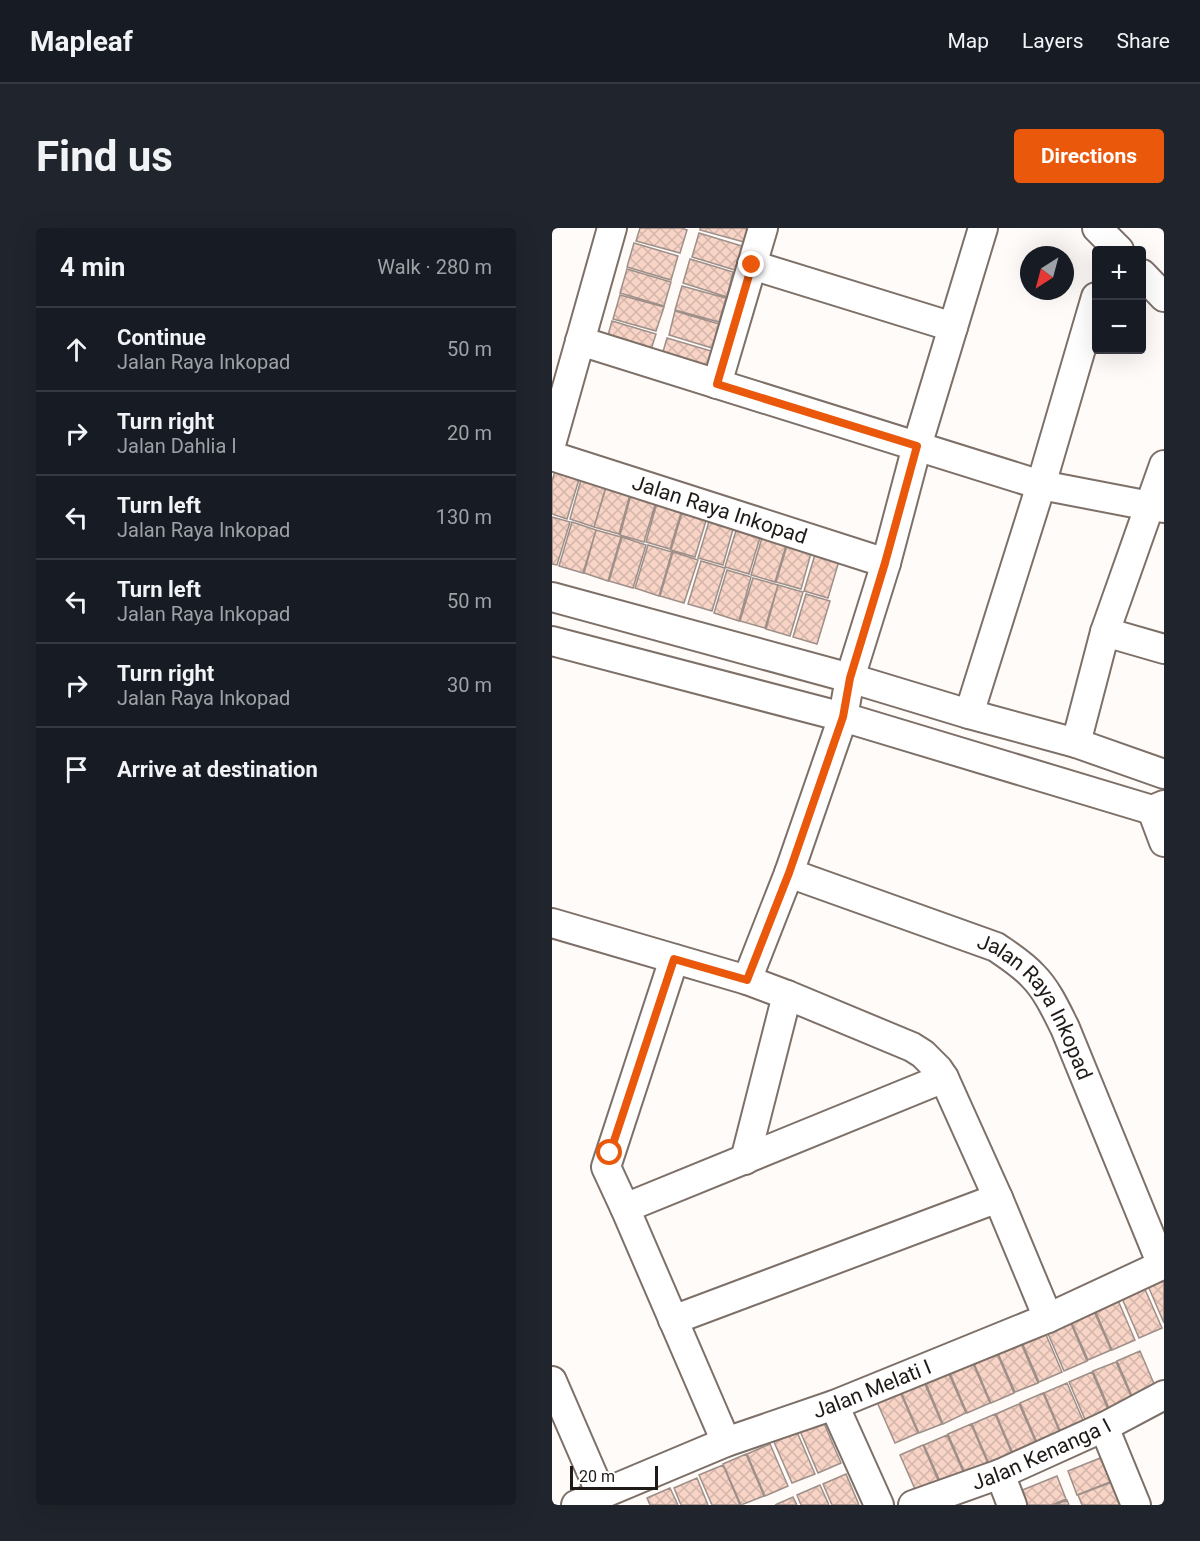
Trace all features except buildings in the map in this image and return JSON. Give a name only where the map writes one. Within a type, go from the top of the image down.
[{"type":"street","points":[[552,441],[612,228]]},
{"type":"street","points":[[717,384],[763,228]]},
{"type":"street","points":[[747,980],[789,873],[843,717],[850,678],[983,228]]},
{"type":"street","points":[[752,265],[953,327]]},
{"type":"street","points":[[1146,278],[1164,297]]},
{"type":"street","points":[[969,714],[1041,485],[1095,300]]},
{"type":"street","points":[[580,341],[1041,485],[1157,507]]},
{"type":"street","name":"Jalan Raya Inkopad","points":[[552,456],[885,563]]},
{"type":"street","points":[[1076,743],[1105,632],[1157,507],[1164,465]]},
{"type":"street","points":[[552,597],[850,678],[1076,743],[1164,774]]},
{"type":"street","points":[[1105,632],[1164,649]]},
{"type":"street","points":[[552,641],[843,717],[1158,808],[1164,842]]},
{"type":"street","name":"Jalan Raya Inkopad","points":[[789,873],[996,947],[1035,977],[1050,998],[1065,1028],[1163,1265]]},
{"type":"street","points":[[553,928],[747,980],[912,1047],[923,1054],[944,1078],[998,1198],[1048,1318]]},
{"type":"street","points":[[674,959],[606,1167],[726,1442]]},
{"type":"street","points":[[745,1160],[787,995]]},
{"type":"street","points":[[625,1208],[944,1078]]},
{"type":"street","points":[[673,1320],[998,1198]]},
{"type":"street","name":"Jalan Melati I","points":[[589,1500],[726,1442],[834,1405],[1048,1318],[1163,1265]]},
{"type":"street","points":[[552,1381],[589,1500]]},
{"type":"street","name":"Jalan Kenanga I","points":[[913,1505],[1000,1474],[1104,1427],[1164,1395]]},
{"type":"street","points":[[834,1405],[879,1505]]},
{"type":"street","points":[[1104,1427],[1136,1505]]},
{"type":"street","points":[[1000,1474],[1012,1505]]},
{"type":"route","points":[[610,1153],[674,959],[747,980],[789,873],[843,717],[850,678],[917,446],[717,384],[752,265]]}]
